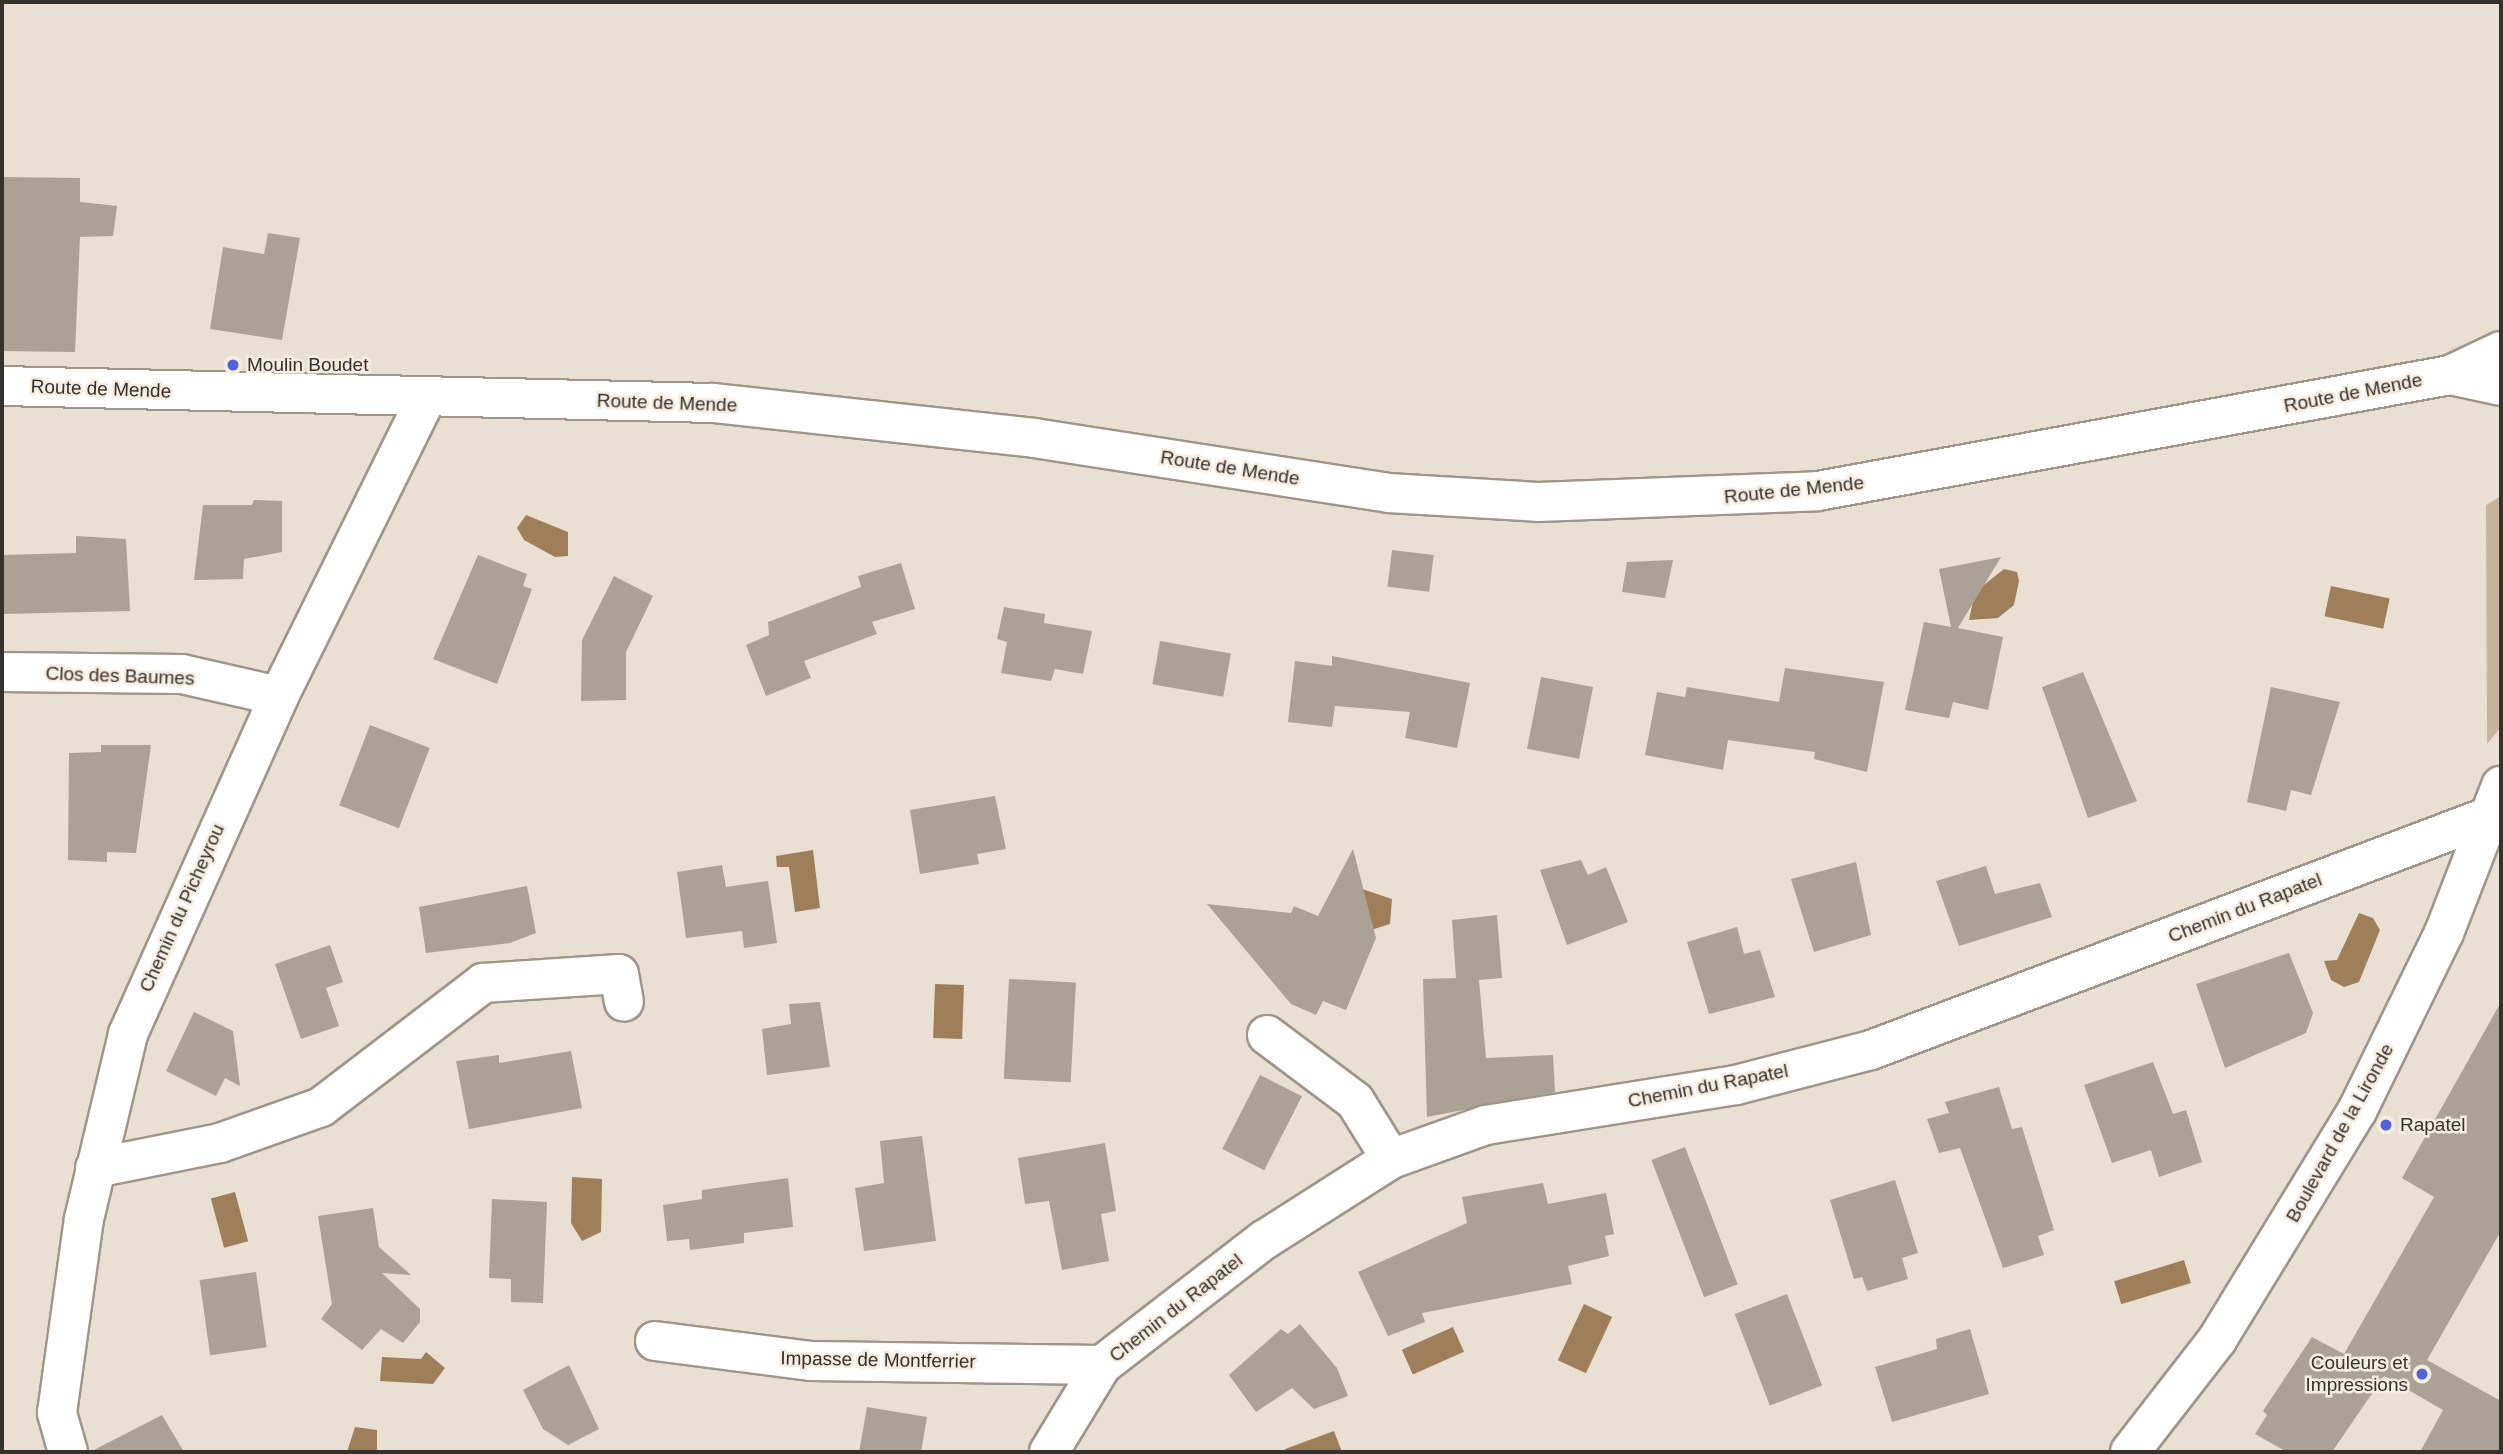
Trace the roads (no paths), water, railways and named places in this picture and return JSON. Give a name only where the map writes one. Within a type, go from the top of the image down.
[{"type":"street","points":[[2450,375],[2501,351]]},
{"type":"street","points":[[2450,375],[2501,387]]},
{"type":"street","name":"Route de Mende","points":[[2,386],[426,399],[713,403],[1034,438],[1388,493],[1538,502],[1818,491],[2450,375]]},
{"type":"street","name":"Chemin du Picheyrou","points":[[68,1452],[57,1413],[95,1168],[128,1034],[279,696],[426,399]]},
{"type":"street","name":"Clos des Baumes","points":[[2,672],[182,674],[279,696]]},
{"type":"street","name":"Chemin du Rapatel","points":[[1049,1452],[1102,1365],[1264,1240],[1391,1159],[1486,1125],[1736,1084],[1871,1050],[2494,802]]},
{"type":"street","name":"Boulevard de la Lironde","points":[[2145,1447],[2217,1340],[2357,1111],[2444,933],[2494,802]]},
{"type":"street","points":[[95,1168],[220,1143],[321,1107],[484,983],[619,974],[624,1002]]},
{"type":"street","points":[[1267,1035],[1355,1101],[1391,1159]]},
{"type":"street","name":"Impasse de Montferrier","points":[[655,1341],[812,1361],[1102,1365]]},
{"type":"place","name":"Moulin Boudet","points":[[233,365]]},
{"type":"place","name":"Rapatel","points":[[2386,1125]]},
{"type":"place","name":"Couleurs et Impressions","points":[[2422,1374]]}]
